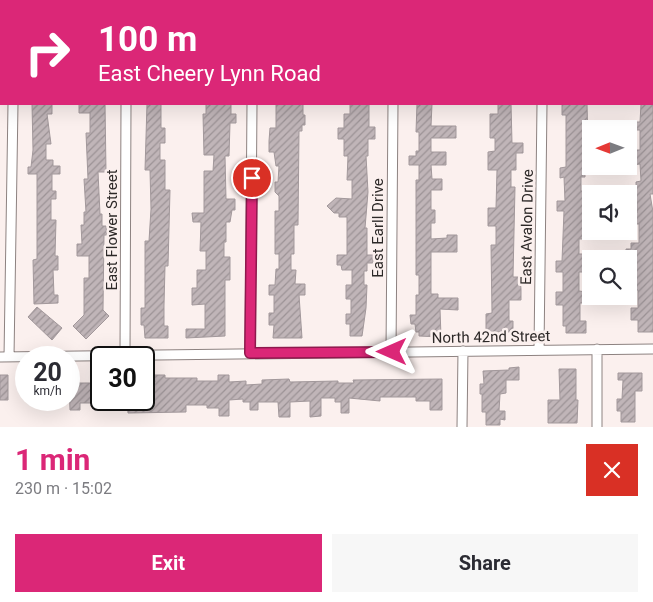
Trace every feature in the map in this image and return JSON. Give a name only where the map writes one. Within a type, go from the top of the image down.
[{"type":"street","points":[[5,357],[13,105]]},
{"type":"street","name":"East Flower Street","points":[[124,346],[126,105]]},
{"type":"street","points":[[250,353],[252,105]]},
{"type":"street","name":"East Earll Drive","points":[[392,352],[393,105]]},
{"type":"street","name":"East Avalon Drive","points":[[539,350],[542,105]]},
{"type":"street","points":[[596,427],[597,349]]},
{"type":"street","name":"North 42nd Street","points":[[155,355],[653,349]]},
{"type":"street","points":[[462,427],[464,351]]},
{"type":"street","name":"North 42nd Street","points":[[5,357],[90,356]]},
{"type":"building","points":[[32,105],[52,105],[52,114],[47,114],[51,144],[46,144],[46,160],[53,160],[53,166],[60,166],[60,174],[52,174],[52,191],[56,191],[56,199],[51,199],[51,220],[56,220],[55,256],[58,256],[58,270],[53,270],[54,295],[58,295],[58,303],[34,304],[33,260],[37,259],[37,174],[28,174],[28,167],[31,167],[33,150]]},
{"type":"building","points":[[79,105],[105,105],[106,172],[98,172],[100,214],[102,214],[102,226],[106,226],[107,235],[104,235],[103,310],[109,316],[86,339],[73,326],[84,315],[84,278],[89,278],[89,256],[77,256],[77,244],[82,244],[81,225],[84,225],[84,212],[86,212],[84,179],[88,179],[86,133],[90,133],[90,113],[79,113]]},
{"type":"building","points":[[147,105],[161,105],[161,128],[165,128],[165,143],[160,143],[160,160],[165,160],[165,190],[170,190],[168,266],[165,266],[164,305],[164,326],[168,326],[168,338],[145,338],[144,325],[141,325],[141,308],[145,308],[145,241],[149,241],[151,209],[150,170],[145,170]]},
{"type":"building","points":[[206,105],[231,105],[231,114],[236,114],[236,123],[230,123],[229,156],[225,156],[226,199],[235,199],[235,210],[232,210],[230,222],[226,222],[226,242],[224,242],[224,257],[230,257],[230,280],[225,280],[225,336],[186,338],[186,329],[205,329],[205,304],[192,305],[192,288],[197,288],[197,270],[206,270],[206,251],[200,251],[201,222],[193,222],[192,213],[204,213],[204,171],[213,171],[214,155],[204,155],[203,114],[206,114]]},
{"type":"building","points":[[276,105],[303,105],[305,125],[302,125],[302,131],[299,131],[298,225],[294,225],[294,254],[291,254],[291,270],[296,270],[295,284],[305,284],[305,295],[299,295],[302,338],[273,338],[274,325],[269,325],[269,313],[274,313],[274,295],[269,295],[269,285],[275,285],[276,269],[279,269],[279,254],[275,254],[275,211],[279,211],[279,196],[275,192],[275,182],[278,182],[279,166],[276,166],[274,152],[269,152],[270,128],[276,128]]},
{"type":"building","points":[[350,105],[369,105],[369,127],[375,127],[375,139],[368,139],[368,156],[366,156],[368,192],[365,228],[367,228],[367,255],[373,255],[373,263],[367,263],[367,271],[364,271],[364,285],[367,285],[362,336],[350,336],[350,324],[346,324],[346,314],[351,314],[351,299],[346,299],[346,285],[352,285],[352,270],[342,270],[341,265],[337,265],[337,255],[347,255],[347,217],[339,217],[339,213],[334,213],[327,206],[336,198],[352,199],[352,180],[347,180],[348,156],[344,156],[344,139],[338,139],[338,128],[344,128],[344,114],[350,114]]},
{"type":"building","points":[[417,105],[432,105],[431,126],[456,126],[456,138],[431,138],[431,152],[446,152],[446,165],[431,165],[432,179],[442,179],[442,190],[431,190],[431,210],[435,210],[435,223],[431,223],[431,239],[447,238],[447,235],[457,235],[457,252],[431,252],[431,294],[438,294],[438,298],[458,298],[458,310],[440,309],[441,337],[419,336],[419,332],[416,332],[415,324],[411,324],[410,315],[416,315],[416,295],[419,295],[419,275],[416,275],[416,180],[419,180],[419,165],[409,165],[409,156],[416,156],[416,151],[419,151],[419,132],[416,132]]},
{"type":"building","points":[[498,105],[511,105],[512,143],[523,143],[523,153],[516,153],[516,170],[511,170],[511,187],[515,187],[513,277],[520,277],[521,289],[521,300],[509,300],[509,321],[513,321],[513,332],[486,332],[486,314],[492,313],[491,245],[496,245],[496,226],[488,226],[488,208],[496,208],[497,170],[488,170],[488,152],[495,151],[495,138],[490,138],[490,114],[498,114]]},
{"type":"building","points":[[562,105],[587,105],[587,120],[582,120],[582,175],[585,175],[585,177],[581,177],[582,239],[579,239],[579,254],[582,254],[582,272],[579,272],[579,291],[582,291],[580,321],[586,321],[586,333],[566,333],[566,326],[563,326],[563,305],[556,305],[556,292],[563,292],[563,272],[556,272],[556,261],[562,261],[564,211],[557,211],[557,201],[565,201],[564,177],[560,178],[560,168],[566,167],[566,115],[562,115]]},
{"type":"building","points":[[641,105],[653,105],[653,194],[650,194],[653,212],[653,332],[638,332],[638,320],[631,320],[631,308],[638,308],[637,250],[626,250],[631,249],[631,243],[639,243],[636,182],[641,181],[640,164],[638,164],[640,130],[638,130],[638,122],[640,122]]},
{"type":"building","points":[[37,307],[62,328],[52,340],[28,317]]},
{"type":"building","points":[[519,367],[519,380],[506,380],[506,393],[500,394],[499,411],[505,411],[505,420],[500,419],[500,425],[486,425],[486,412],[482,412],[482,394],[480,394],[480,384],[484,384],[483,371],[509,370],[509,368]]},
{"type":"building","points":[[559,369],[576,369],[577,423],[548,423],[548,400],[560,400]]},
{"type":"building","points":[[618,373],[642,373],[642,391],[635,391],[635,422],[621,422],[621,411],[617,411],[617,399],[622,399],[623,380],[618,380]]},
{"type":"building","points":[[0,375],[8,375],[8,400],[0,400]]},
{"type":"building","points":[[155,375],[165,375],[165,378],[197,378],[197,381],[218,381],[218,375],[229,375],[229,382],[246,381],[246,385],[262,384],[262,380],[289,379],[290,382],[338,381],[338,383],[354,383],[353,380],[442,379],[442,410],[430,410],[430,401],[416,401],[416,397],[380,397],[380,401],[349,398],[349,413],[341,413],[341,402],[335,402],[335,398],[321,398],[321,416],[310,417],[310,401],[290,402],[290,417],[279,417],[278,402],[258,402],[258,410],[250,410],[250,402],[243,402],[243,399],[229,400],[229,416],[219,416],[219,408],[207,408],[207,405],[186,405],[186,412],[128,413],[128,411],[155,411]]},
{"type":"building","points":[[80,383],[90,383],[90,403],[80,403]]},
{"type":"route","points":[[252,178],[250,353],[392,352]]}]
